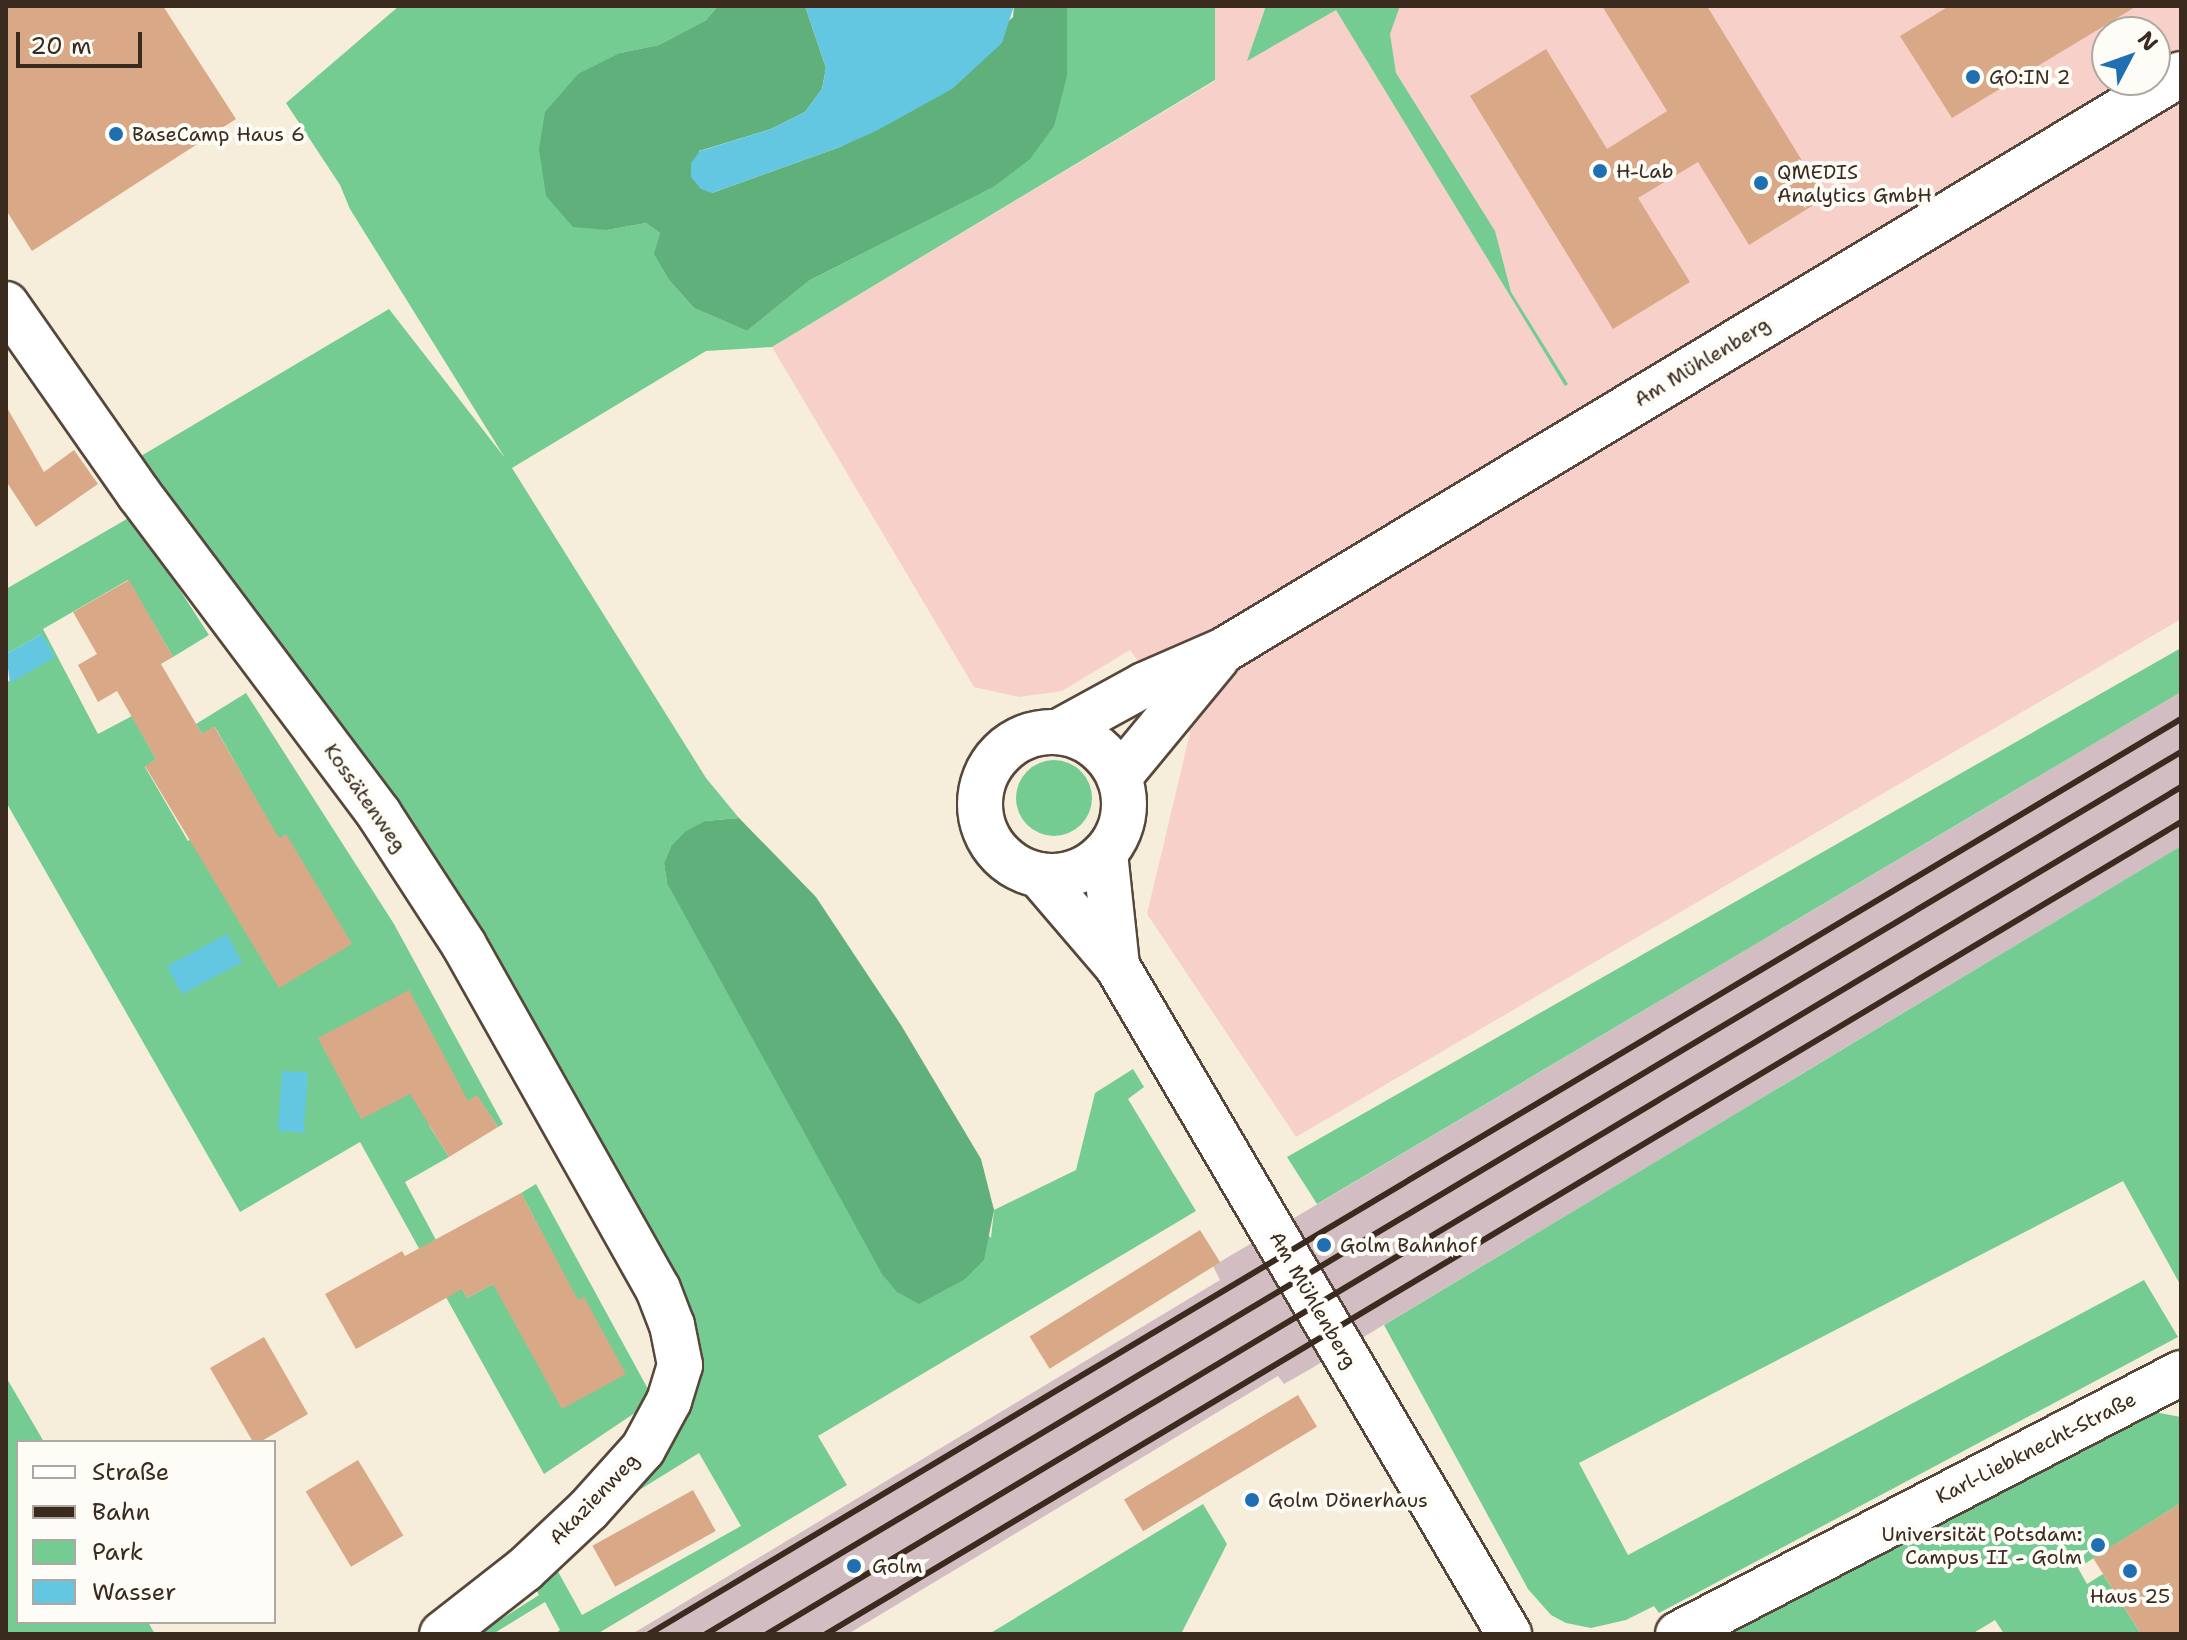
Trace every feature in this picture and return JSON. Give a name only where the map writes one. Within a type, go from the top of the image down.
[{"type":"street","name":"Am Mühlenberg","points":[[1509,1634],[1117,966],[1039,875],[1005,858],[992,844],[984,827],[981,790],[988,770],[1000,753],[1017,741],[1037,733],[1058,732],[1144,685],[1224,650],[2181,74]]},
{"type":"street","name":"Kossätenweg","points":[[6,304],[139,494],[379,814],[464,945],[658,1289],[672,1325]]},
{"type":"street","name":"Am Mühlenberg","points":[[1119,777],[1224,650]]},
{"type":"street","points":[[1039,875],[1063,875],[1086,868],[1105,853],[1123,816],[1119,777],[1094,746],[1077,736],[1058,732]]},
{"type":"street","name":"Am Mühlenberg","points":[[1105,853],[1117,966]]},
{"type":"street","name":"Akazienweg","points":[[442,1634],[524,1570],[588,1510],[643,1449],[669,1401],[680,1365],[672,1325]]},
{"type":"street","name":"Karl-Liebknecht-Straße","points":[[1678,1634],[2181,1373]]},
{"type":"shaded area","points":[[1213,6],[2181,6],[2181,619],[1296,1137],[1147,914],[1190,733],[1130,650],[1062,691],[1019,697],[974,687],[772,347],[1215,81]]},
{"type":"shaded area","points":[[2181,692],[2181,846],[1312,1368],[1284,1384],[1278,1376],[848,1634],[632,1634],[1220,1280],[1213,1266]]},
{"type":"green space","points":[[399,6],[718,6],[706,20],[659,45],[620,53],[607,230],[646,223],[660,233],[655,255],[669,280],[694,308],[747,331],[810,280],[992,188],[1067,76],[1067,6],[1215,6],[1215,80],[772,347],[706,351],[512,468],[706,778],[739,818],[705,821],[671,846],[664,863],[667,883],[991,1238],[994,1210],[1076,1170],[1095,1093],[1133,1069],[1144,1087],[1128,1099],[1196,1211],[818,1436],[847,1485],[597,1634],[555,1634],[560,1630],[545,1602],[493,1634],[478,1634],[539,1595],[524,1570],[680,1365],[290,655],[141,456],[389,309],[505,458],[350,209],[340,185],[286,103]],"holes":[[[699,1453],[741,1526],[582,1615],[556,1568],[620,1502]]]},
{"type":"green space","points":[[718,6],[805,6],[826,68],[822,89],[805,112],[771,129],[699,151],[712,193],[840,147],[913,110],[1013,17],[1014,6],[1067,6],[1067,76],[1054,126],[1030,159],[992,188],[810,280],[747,331],[694,308],[669,280],[654,254],[660,233],[646,223],[607,230],[573,227],[546,196],[539,149],[545,112],[578,74],[620,53],[659,45],[706,20]]},
{"type":"green space","points":[[1266,6],[1400,6],[1390,34],[1396,73],[1495,231],[1511,292],[1568,384],[1565,386],[1336,10],[1247,61]]},
{"type":"green space","points":[[132,516],[209,635],[173,657],[128,580],[43,629],[98,734],[132,716],[156,759],[145,767],[188,841],[257,801],[215,727],[202,734],[196,724],[246,693],[394,924],[503,1124],[498,1127],[477,1096],[429,1125],[449,1157],[405,1182],[467,1298],[552,1252],[521,1193],[536,1184],[654,1400],[544,1474],[360,1142],[240,1212],[6,802],[6,676],[9,682],[42,634],[6,654],[6,589]]},
{"type":"green space","points":[[2181,648],[2181,692],[1317,1204],[1287,1157]]},
{"type":"green space","points":[[1054,760],[1069,763],[1081,771],[1089,783],[1092,798],[1089,813],[1081,825],[1069,833],[1054,836],[1039,833],[1027,825],[1019,813],[1016,798],[1019,783],[1027,771],[1039,763]]},
{"type":"green space","points":[[739,818],[816,897],[901,1025],[981,1159],[994,1210],[984,1260],[965,1279],[919,1304],[897,1292],[882,1274],[667,883],[664,863],[671,846],[685,832],[705,821]]},
{"type":"green space","points":[[2181,846],[2181,1286],[2123,1181],[1579,1463],[1628,1555],[2144,1280],[2178,1337],[1659,1613],[1654,1606],[1626,1620],[1591,1628],[1566,1623],[1551,1615],[1528,1589],[1384,1325]]},
{"type":"green space","points":[[6,1377],[43,1440],[16,1440],[16,1624],[149,1624],[155,1634],[6,1634]]},
{"type":"green space","points":[[2154,1412],[2181,1417],[2181,1503],[2078,1568],[2087,1584],[2103,1574],[2141,1634],[2004,1634],[1995,1620],[1972,1634],[1729,1634],[2134,1419]]},
{"type":"green space","points":[[1203,1504],[1227,1544],[1181,1634],[989,1634]]},
{"type":"water","points":[[805,6],[1014,6],[1002,43],[952,89],[840,147],[712,193],[701,189],[691,177],[691,163],[700,151],[771,129],[805,112],[822,89],[826,68]]},
{"type":"water","points":[[42,634],[55,657],[10,683],[6,654]]},
{"type":"water","points":[[227,934],[242,962],[182,994],[167,966]]},
{"type":"water","points":[[282,1071],[308,1073],[304,1133],[278,1131]]},
{"type":"building","name":"BaseCamp Haus 6","points":[[6,6],[163,6],[236,119],[32,251],[6,210]]},
{"type":"building","name":"H-Lab","points":[[1602,6],[1707,6],[1825,198],[1749,245],[1698,162],[1638,198],[1690,282],[1613,329],[1470,96],[1546,49],[1607,149],[1667,111]]},
{"type":"building","name":"GO:IN 2","points":[[1949,6],[2137,6],[2120,16],[2091,16],[2091,34],[1952,118],[1900,36]]},
{"type":"building","points":[[6,406],[44,472],[74,450],[98,484],[36,527],[6,481]]},
{"type":"building","points":[[129,580],[173,657],[161,664],[202,734],[214,726],[279,838],[286,834],[352,944],[279,988],[145,766],[156,759],[117,691],[98,702],[78,665],[97,654],[73,612]]},
{"type":"building","points":[[409,990],[468,1101],[477,1095],[498,1127],[449,1157],[410,1094],[361,1119],[318,1038]]},
{"type":"building","points":[[521,1193],[578,1300],[584,1297],[626,1374],[562,1409],[493,1284],[467,1298],[462,1289],[356,1349],[325,1294],[402,1251],[405,1256]]},
{"type":"building","points":[[1200,1230],[1220,1262],[1050,1369],[1030,1337]]},
{"type":"building","points":[[264,1337],[308,1414],[263,1440],[252,1440],[210,1368]]},
{"type":"building","points":[[1298,1395],[1317,1427],[1143,1531],[1124,1500]]},
{"type":"building","points":[[358,1460],[403,1535],[351,1567],[306,1491]]},
{"type":"building","points":[[693,1490],[716,1531],[615,1587],[592,1546]]},
{"type":"building","name":"Haus 25","points":[[2181,1503],[2181,1634],[2141,1634],[2093,1558]]},
{"type":"railway","points":[[649,1634],[2181,719]]},
{"type":"railway","points":[[706,1634],[2181,752]]},
{"type":"railway","points":[[767,1634],[2181,787]]},
{"type":"railway","points":[[826,1634],[2181,822]]},
{"type":"place","name":"GO:IN 2","points":[[1973,77]]},
{"type":"place","name":"BaseCamp Haus 6","points":[[116,134]]},
{"type":"place","name":"H-Lab","points":[[1600,171]]},
{"type":"place","name":"QMEDIS Analytics GmbH","points":[[1761,183]]},
{"type":"place","name":"Golm Bahnhof","points":[[1324,1245]]},
{"type":"place","name":"Golm Dönerhaus","points":[[1252,1500]]},
{"type":"place","name":"Universität Potsdam: Campus II - Golm","points":[[2098,1545]]},
{"type":"place","name":"Golm","points":[[854,1566]]},
{"type":"place","name":"Haus 25","points":[[2130,1571]]}]
